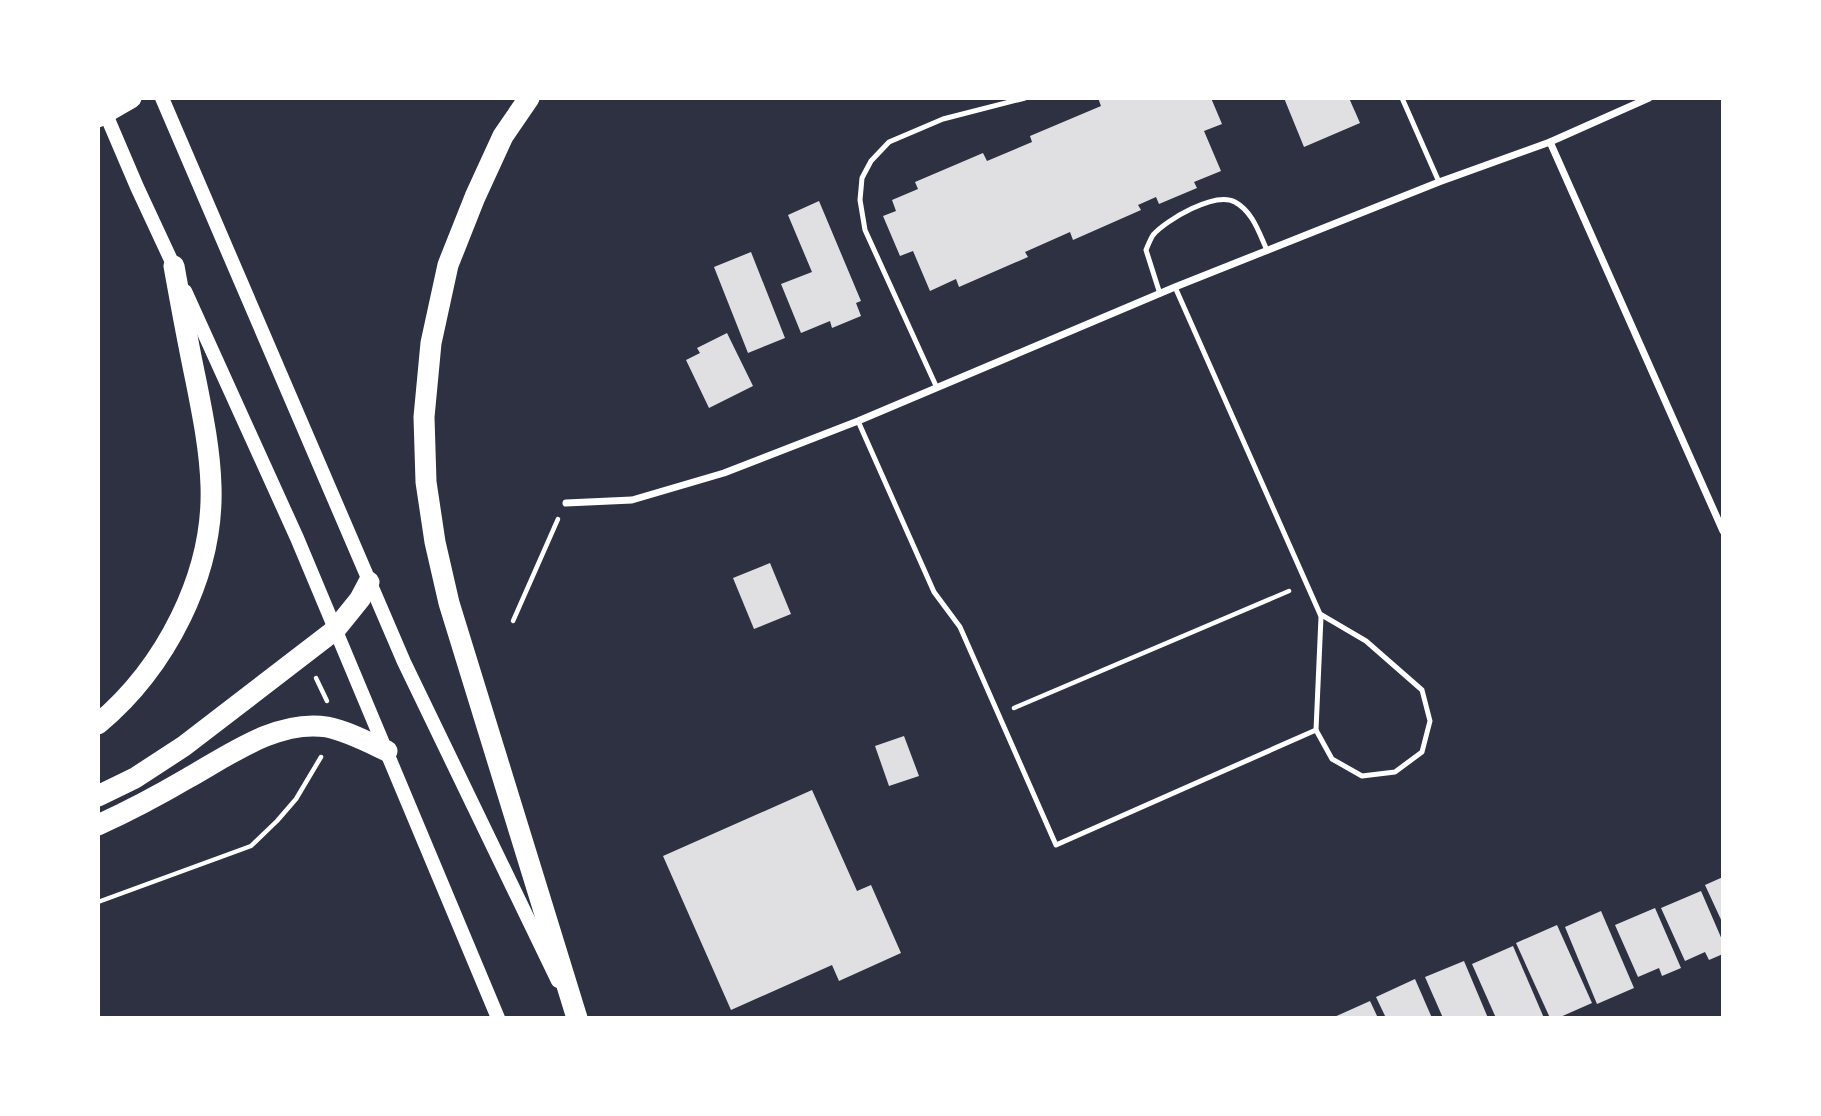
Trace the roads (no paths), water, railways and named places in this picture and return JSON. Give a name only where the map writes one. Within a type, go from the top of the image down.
[{"type":"highway","points":[[98,117],[131,98]]},
{"type":"highway","points":[[529,98],[503,135],[448,265],[431,343],[424,417],[426,482],[435,542],[449,603],[576,1018]]},
{"type":"highway","points":[[98,723],[135,687],[163,650],[187,606],[205,546],[210,514],[209,451],[174,266]]},
{"type":"highway","points":[[98,796],[135,778],[184,746],[335,630],[360,599],[369,582]]},
{"type":"highway","points":[[98,825],[129,811],[260,738],[291,728],[326,727],[387,751]]},
{"type":"main road","points":[[100,98],[137,187],[297,538],[498,1018]]},
{"type":"main road","points":[[162,98],[404,662],[576,1018]]},
{"type":"street","points":[[565,503],[632,500],[724,473],[858,421],[1267,250],[1439,182],[1550,142],[1649,98]]},
{"type":"street","points":[[1550,142],[1723,531]]},
{"type":"lane","points":[[937,388],[864,230],[860,200],[862,178],[871,161],[889,142],[943,119],[1025,98]]},
{"type":"lane","points":[[1402,98],[1439,182]]},
{"type":"lane","points":[[1160,293],[1146,250],[1151,237],[1168,221],[1208,202],[1233,201],[1253,218],[1267,250]]},
{"type":"lane","points":[[1175,287],[1321,617],[1315,730],[1332,759],[1362,776],[1395,772],[1422,752],[1430,721],[1422,690],[1366,640],[1320,614]]},
{"type":"lane","points":[[858,421],[934,592],[960,627],[1056,845],[1315,730]]}]
